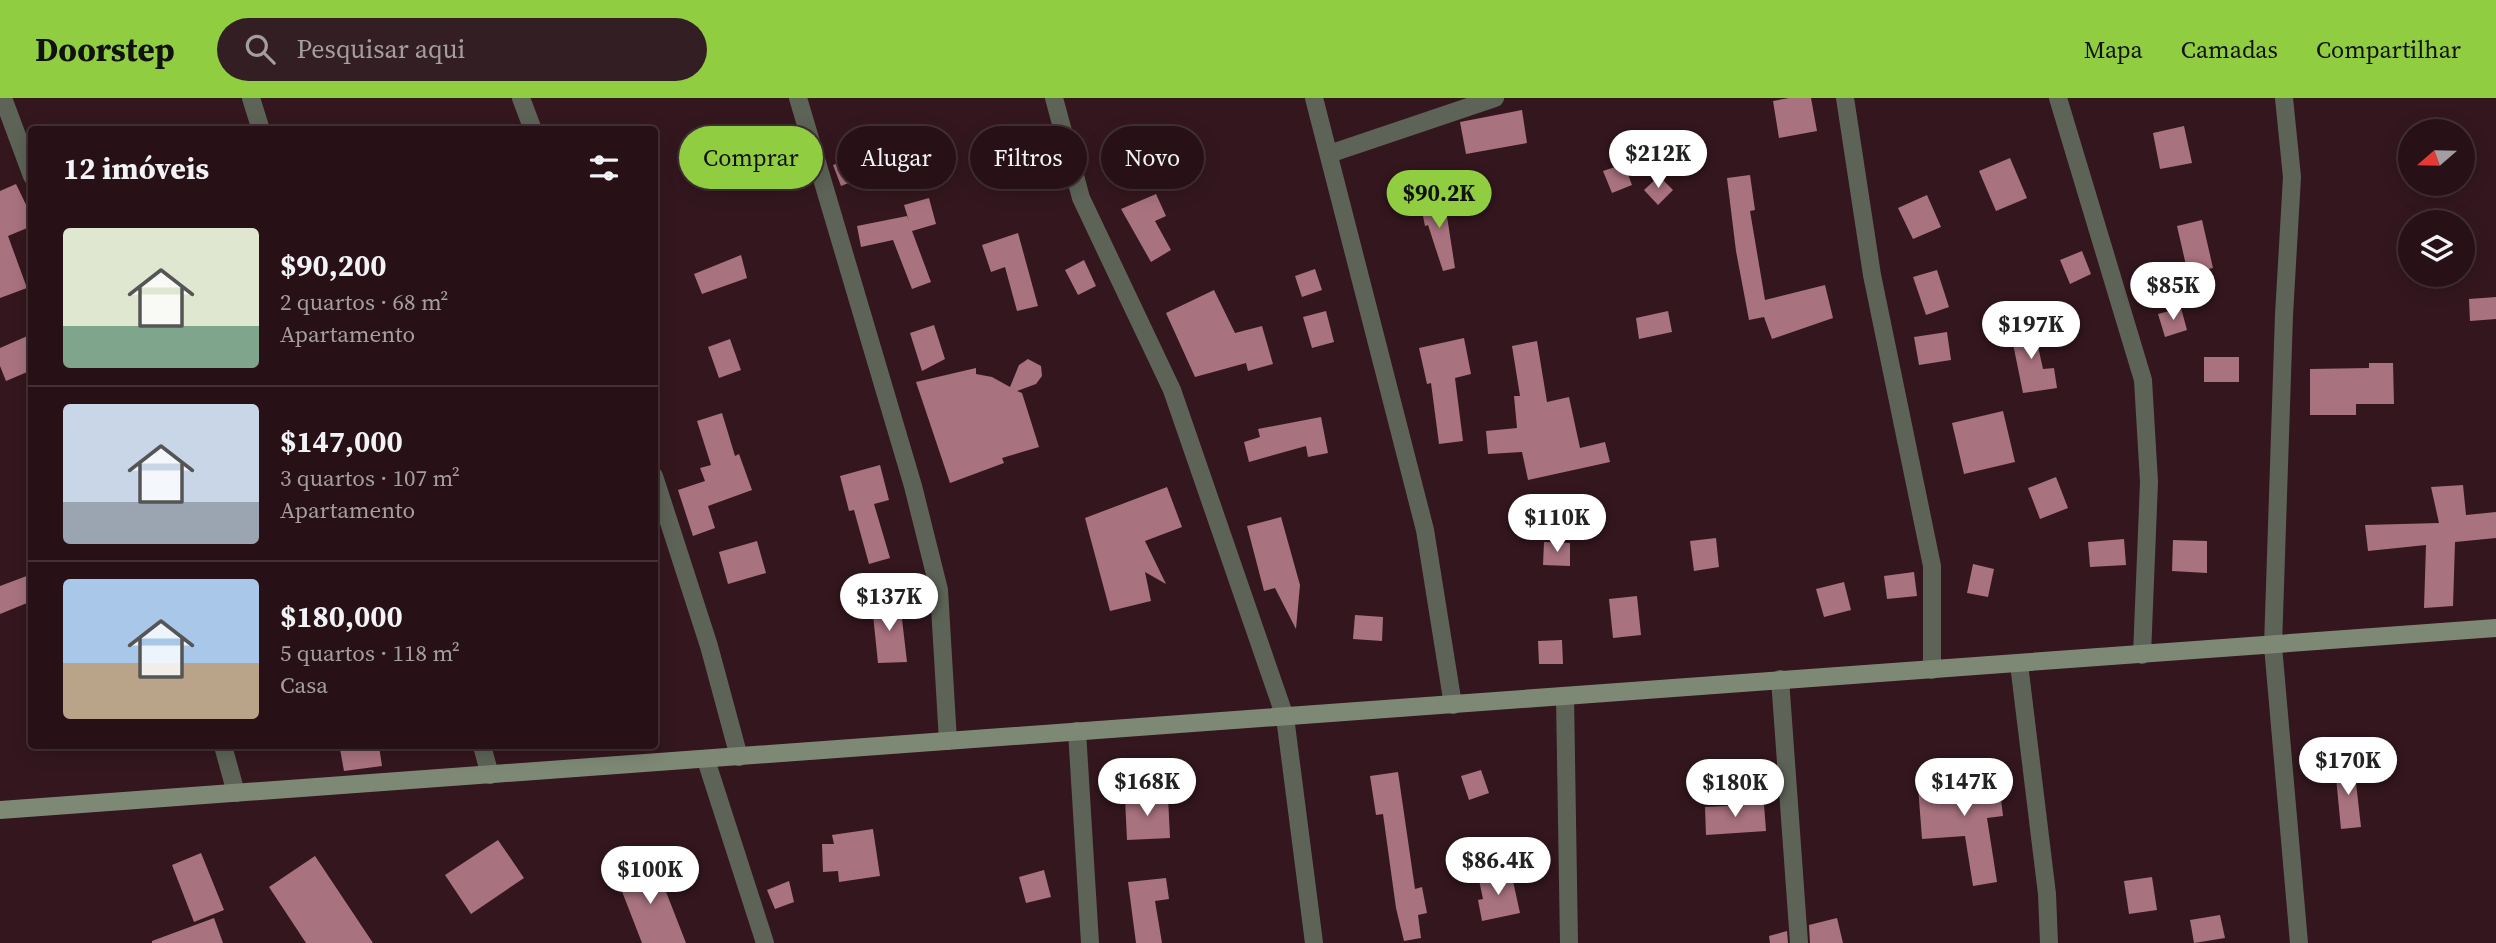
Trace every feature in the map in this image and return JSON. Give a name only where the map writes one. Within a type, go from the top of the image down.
[{"type":"street","points":[[3,98],[28,165]]},
{"type":"street","points":[[251,98],[260,126]]},
{"type":"street","points":[[521,98],[532,126]]},
{"type":"street","points":[[798,98],[913,486],[939,590],[948,741]]},
{"type":"street","points":[[1054,98],[1082,198],[1172,390],[1285,717],[1314,943]]},
{"type":"street","points":[[1314,98],[1425,530],[1452,705]]},
{"type":"street","points":[[1329,154],[1495,98]]},
{"type":"street","points":[[1844,98],[1872,275],[1932,566],[1932,670]]},
{"type":"street","points":[[2058,98],[2143,380],[2149,482],[2142,655]]},
{"type":"street","points":[[2284,98],[2292,177],[2284,315],[2273,646],[2299,943]]},
{"type":"street","points":[[658,488],[709,646],[739,757]]},
{"type":"street","points":[[0,810],[2496,628]]},
{"type":"street","points":[[2019,664],[2047,894],[2049,943]]},
{"type":"street","points":[[1780,679],[1799,943]]},
{"type":"street","points":[[1566,696],[1569,943]]},
{"type":"street","points":[[1077,731],[1090,943]]},
{"type":"street","points":[[224,749],[236,793]]},
{"type":"street","points":[[483,749],[489,775]]},
{"type":"street","points":[[706,760],[765,943]]},
{"type":"building","points":[[1811,98],[1817,131],[1779,138],[1773,101]]},
{"type":"building","points":[[1522,110],[1527,143],[1466,154],[1460,122]]},
{"type":"building","points":[[2184,126],[2192,163],[2160,169],[2153,133]]},
{"type":"building","points":[[2010,158],[2027,198],[1996,211],[1979,171]]},
{"type":"building","points":[[1624,164],[1632,185],[1612,193],[1603,171]]},
{"type":"building","points":[[1750,175],[1755,210],[1750,211],[1765,300],[1825,285],[1833,318],[1772,339],[1764,317],[1749,320],[1736,251],[1727,178]]},
{"type":"building","points":[[1659,176],[1673,190],[1658,205],[1644,190]]},
{"type":"building","points":[[16,184],[28,209],[28,228],[8,236],[27,288],[0,298],[0,191]]},
{"type":"building","points":[[1156,194],[1166,216],[1155,221],[1171,250],[1151,262],[1121,209]]},
{"type":"building","points":[[1927,195],[1941,227],[1913,239],[1898,208]]},
{"type":"building","points":[[1444,197],[1455,268],[1443,271],[1428,225],[1425,226],[1420,201]]},
{"type":"building","points":[[929,198],[936,224],[912,231],[931,282],[912,289],[893,240],[861,247],[857,226],[907,216],[909,221],[904,205]]},
{"type":"building","points":[[2202,220],[2213,268],[2188,274],[2177,226]]},
{"type":"building","points":[[1018,233],[1038,306],[1017,311],[1005,267],[991,272],[982,245]]},
{"type":"building","points":[[2082,251],[2091,274],[2070,284],[2060,260]]},
{"type":"building","points":[[741,255],[747,278],[702,294],[694,274]]},
{"type":"building","points":[[1084,260],[1096,286],[1078,295],[1065,270]]},
{"type":"building","points":[[1315,269],[1322,290],[1302,297],[1295,276]]},
{"type":"building","points":[[1937,270],[1949,307],[1926,315],[1913,277]]},
{"type":"building","points":[[1214,290],[1235,333],[1262,326],[1273,364],[1248,371],[1246,363],[1195,377],[1166,313]]},
{"type":"building","points":[[2496,297],[2496,319],[2470,321],[2469,299]]},
{"type":"building","points":[[2181,308],[2187,330],[2165,337],[2158,314]]},
{"type":"building","points":[[1326,311],[1334,342],[1312,348],[1303,317]]},
{"type":"building","points":[[1668,311],[1672,332],[1639,339],[1636,318]]},
{"type":"building","points":[[2033,324],[2043,369],[2054,368],[2057,388],[2023,393],[2010,329]]},
{"type":"building","points":[[934,325],[945,359],[922,371],[910,333]]},
{"type":"building","points":[[1947,332],[1951,360],[1919,365],[1914,337]]},
{"type":"building","points":[[28,336],[28,372],[6,381],[0,366],[0,348]]},
{"type":"building","points":[[1464,338],[1471,374],[1455,378],[1463,441],[1439,444],[1431,383],[1427,384],[1419,348]]},
{"type":"building","points":[[730,339],[741,370],[719,378],[708,347]]},
{"type":"building","points":[[1537,341],[1547,402],[1569,397],[1580,448],[1605,442],[1610,462],[1528,480],[1522,452],[1488,454],[1486,431],[1517,428],[1514,396],[1520,396],[1512,346]]},
{"type":"building","points":[[2204,357],[2239,357],[2239,382],[2204,382]]},
{"type":"building","points":[[1028,359],[1041,366],[1042,376],[1036,384],[1017,391],[1022,393],[1039,447],[1002,458],[1004,463],[950,483],[916,382],[976,368],[976,374],[992,377],[1010,387],[1019,365]]},
{"type":"building","points":[[2369,363],[2393,363],[2394,404],[2356,404],[2356,415],[2310,415],[2310,369],[2369,368]]},
{"type":"building","points":[[2003,411],[2015,462],[1964,474],[1952,423]]},
{"type":"building","points":[[722,413],[735,456],[739,454],[752,490],[708,506],[715,528],[693,536],[678,490],[705,481],[700,468],[711,465],[697,421]]},
{"type":"building","points":[[1321,417],[1328,453],[1308,457],[1306,446],[1249,462],[1244,442],[1260,437],[1258,429]]},
{"type":"building","points":[[880,465],[889,500],[874,504],[890,558],[869,564],[854,510],[849,511],[840,476]]},
{"type":"building","points":[[2056,477],[2068,508],[2040,519],[2028,488]]},
{"type":"building","points":[[2463,485],[2466,515],[2496,512],[2496,538],[2455,542],[2453,606],[2424,608],[2426,545],[2368,551],[2365,525],[2439,523],[2431,487]]},
{"type":"building","points":[[1167,487],[1182,527],[1145,541],[1166,584],[1145,572],[1151,601],[1110,611],[1085,518]]},
{"type":"building","points":[[1281,517],[1300,585],[1296,629],[1275,588],[1264,591],[1247,526]]},
{"type":"building","points":[[1716,538],[1719,567],[1694,571],[1690,541]]},
{"type":"building","points":[[2124,539],[2126,565],[2090,567],[2088,542]]},
{"type":"building","points":[[2173,540],[2207,541],[2207,573],[2172,571]]},
{"type":"building","points":[[757,541],[766,573],[728,584],[719,552]]},
{"type":"building","points":[[1544,542],[1570,543],[1570,566],[1543,565]]},
{"type":"building","points":[[1973,564],[1994,569],[1988,597],[1967,593]]},
{"type":"building","points":[[1914,572],[1917,596],[1887,599],[1884,576]]},
{"type":"building","points":[[28,576],[28,603],[0,614],[0,586]]},
{"type":"building","points":[[1844,582],[1851,610],[1824,617],[1816,589]]},
{"type":"building","points":[[1637,596],[1641,635],[1613,638],[1609,599]]},
{"type":"building","points":[[900,602],[907,662],[878,663],[872,605]]},
{"type":"building","points":[[1355,615],[1383,617],[1382,641],[1353,639]]},
{"type":"building","points":[[1562,640],[1563,664],[1539,664],[1538,641]]},
{"type":"building","points":[[340,749],[379,749],[382,766],[344,771]]},
{"type":"building","points":[[2354,765],[2361,827],[2341,829],[2335,767]]},
{"type":"building","points":[[1481,770],[1489,793],[1469,800],[1461,776]]},
{"type":"building","points":[[1398,772],[1415,889],[1422,887],[1427,913],[1418,915],[1421,938],[1404,941],[1396,908],[1383,814],[1376,815],[1370,776]]},
{"type":"building","points":[[1998,774],[2003,816],[1987,818],[1997,882],[1973,886],[1965,836],[1922,839],[1918,786]]},
{"type":"building","points":[[1168,797],[1170,838],[1127,840],[1125,798]]},
{"type":"building","points":[[1764,804],[1766,831],[1706,835],[1705,807]]},
{"type":"building","points":[[873,829],[880,876],[839,882],[838,871],[823,872],[822,844],[834,844],[832,835]]},
{"type":"building","points":[[498,840],[524,878],[471,914],[445,875]]},
{"type":"building","points":[[201,853],[224,910],[194,922],[172,865]]},
{"type":"building","points":[[315,856],[373,943],[306,943],[269,887]]},
{"type":"building","points":[[654,861],[686,943],[642,943],[616,876]]},
{"type":"building","points":[[1044,870],[1051,897],[1026,903],[1019,877]]},
{"type":"building","points":[[1511,872],[1520,913],[1482,921],[1478,900],[1483,899],[1479,880]]},
{"type":"building","points":[[2152,877],[2157,910],[2129,914],[2124,881]]},
{"type":"building","points":[[1166,878],[1169,899],[1155,901],[1162,943],[1136,943],[1128,882]]},
{"type":"building","points":[[789,881],[794,902],[775,909],[767,890]]},
{"type":"building","points":[[2220,915],[2225,938],[2194,943],[2190,920]]},
{"type":"building","points":[[214,918],[223,943],[152,943],[152,941]]},
{"type":"building","points":[[1837,918],[1843,943],[1810,943],[1809,925]]},
{"type":"building","points":[[1787,931],[1788,943],[1770,943],[1769,936]]}]
